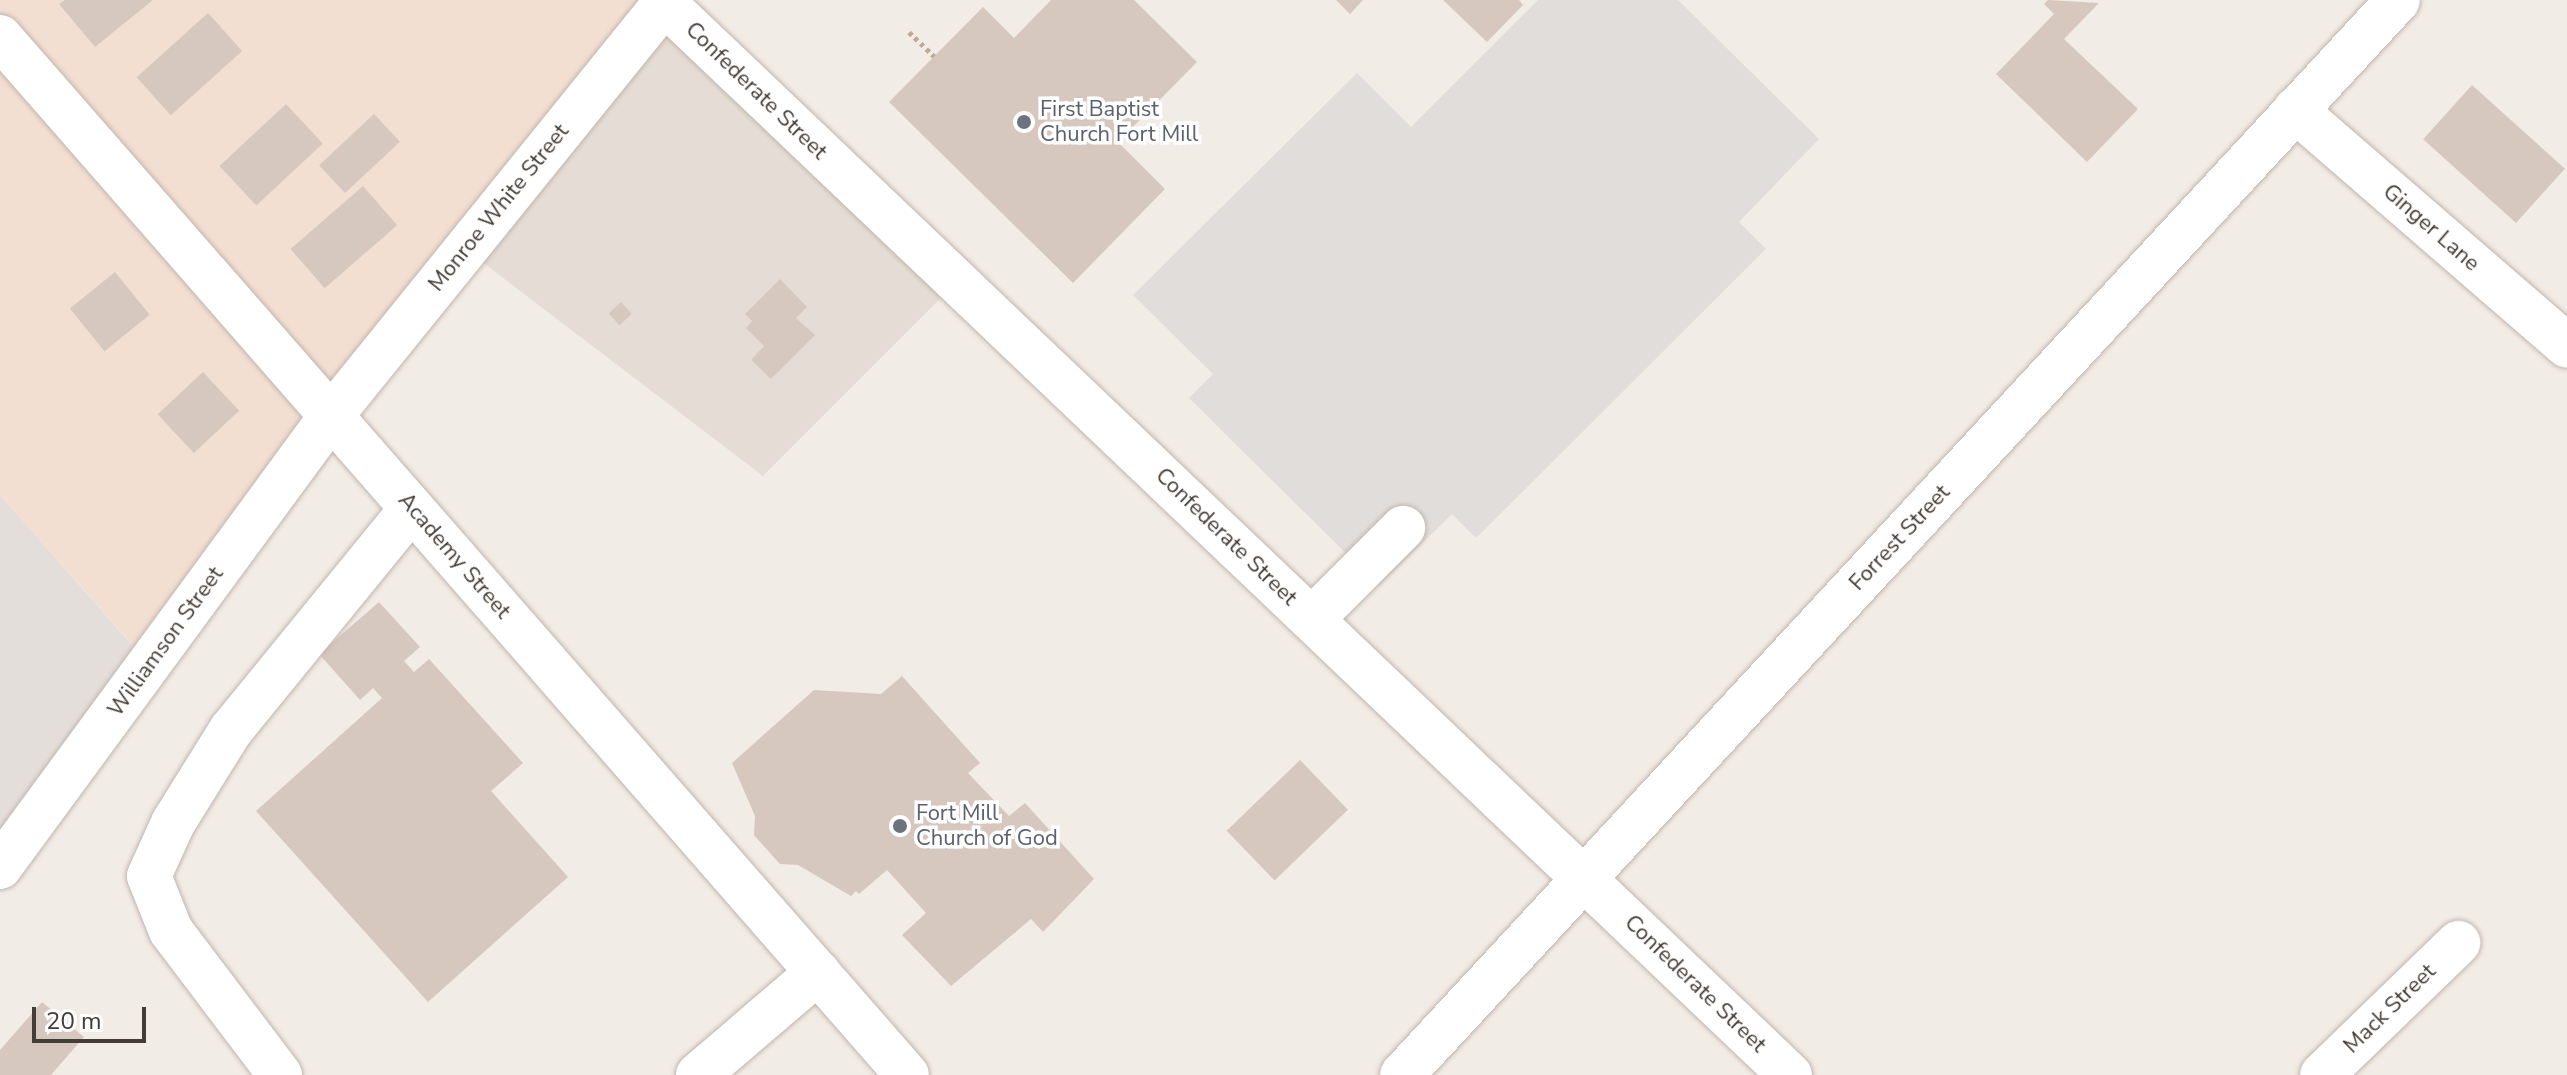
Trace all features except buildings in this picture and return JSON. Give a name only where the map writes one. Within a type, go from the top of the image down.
[{"type":"street","name":"Forrest Street","points":[[1402,1075],[2398,0]]},
{"type":"street","name":"Monroe White Street","points":[[331,416],[664,1]]},
{"type":"street","name":"Confederate Street","points":[[664,1],[1790,1075]]},
{"type":"street","name":"Academy Street","points":[[0,37],[907,1075]]},
{"type":"street","name":"Ginger Lane","points":[[2295,110],[2567,346]]},
{"type":"street","name":"Williamson Street","points":[[0,867],[331,416]]},
{"type":"street","points":[[280,1075],[171,931],[149,876],[173,823],[231,730],[412,508]]},
{"type":"street","points":[[1312,619],[1403,528]]},
{"type":"street","name":"Mack Street","points":[[2322,1075],[2458,943]]},
{"type":"street","points":[[698,1075],[818,972]]},
{"type":"path","points":[[909,32],[934,56]]},
{"type":"shaded area","points":[[0,0],[663,0],[147,661],[0,495]]},
{"type":"shaded area","points":[[1538,0],[1678,0],[1819,139],[1739,222],[1766,249],[1476,538],[1452,514],[1379,586],[1189,398],[1213,374],[1133,295],[1357,73],[1411,127]]},
{"type":"shaded area","points":[[670,3],[954,285],[763,476],[469,252]]},
{"type":"shaded area","points":[[0,495],[147,662],[0,862]]},
{"type":"place","name":"First Baptist Church Fort Mill","points":[[1024,122]]},
{"type":"place","name":"Fort Mill Church of God","points":[[900,826]]}]
